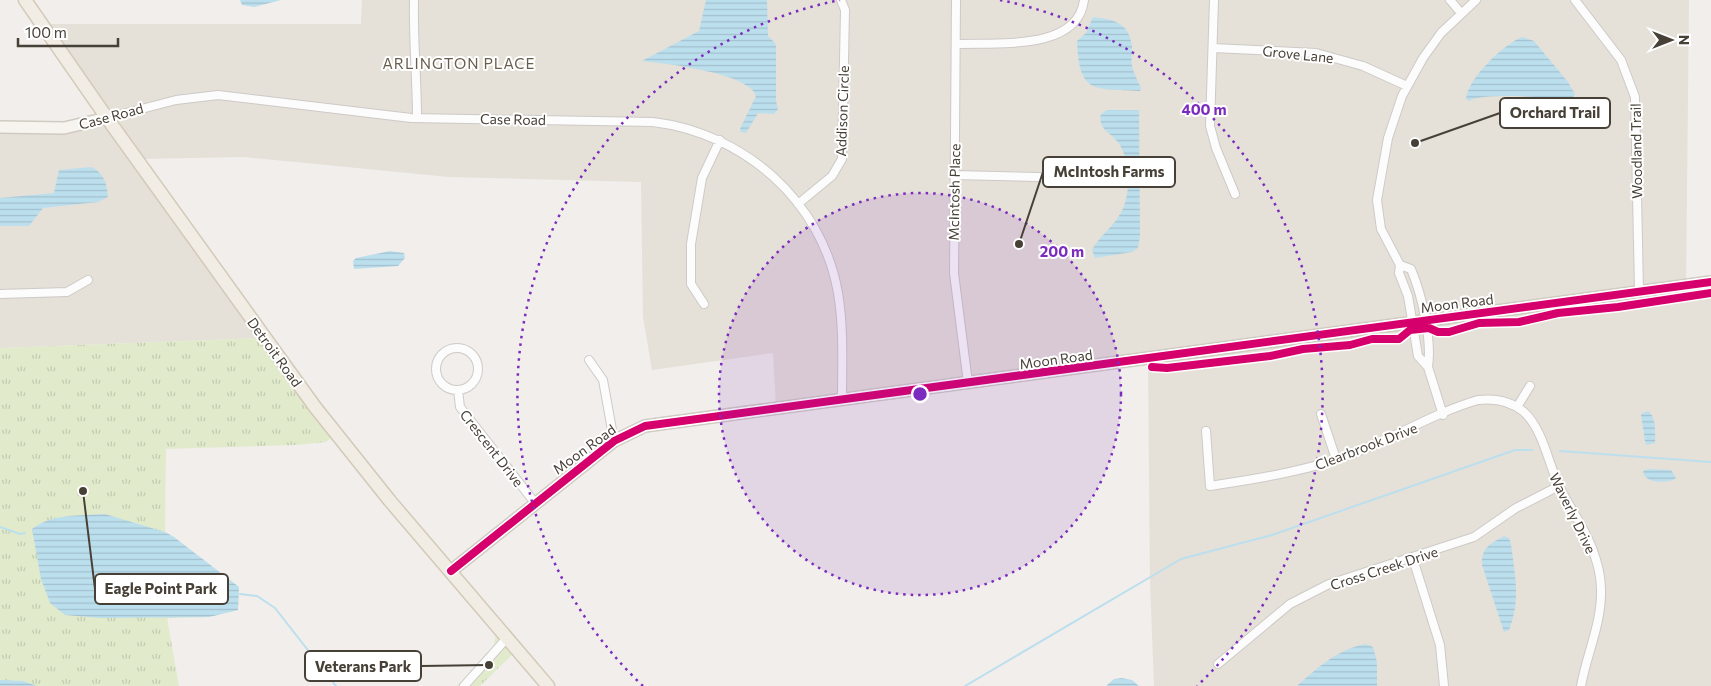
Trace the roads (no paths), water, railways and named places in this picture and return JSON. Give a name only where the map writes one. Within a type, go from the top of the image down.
[{"type":"main road","name":"Detroit Road","points":[[25,0],[300,388],[390,501],[548,686]]},
{"type":"street","points":[[414,0],[413,47],[417,86],[417,118]]},
{"type":"street","name":"Addison Circle","points":[[798,204],[832,176],[842,158],[845,10],[841,0]]},
{"type":"street","name":"McIntosh Place","points":[[956,0],[954,272],[968,383]]},
{"type":"street","points":[[956,44],[1039,40],[1054,36],[1064,32],[1073,24],[1081,12],[1084,0]]},
{"type":"street","points":[[1214,0],[1210,126],[1216,148],[1235,194]]},
{"type":"street","points":[[1450,0],[1461,13]]},
{"type":"street","points":[[1443,415],[1428,367],[1418,356],[1408,296],[1399,273],[1400,265],[1381,229],[1377,200],[1388,138],[1398,105],[1407,86],[1428,51],[1461,13],[1476,0]]},
{"type":"street","name":"Woodland Trail","points":[[1575,0],[1621,60],[1635,97],[1639,291]]},
{"type":"street","name":"Grove Lane","points":[[1213,48],[1316,53],[1363,66],[1407,86]]},
{"type":"street","name":"Case Road","points":[[0,127],[64,128],[176,100],[226,95],[417,118],[640,120],[677,125],[720,140],[757,162],[777,180],[798,204],[820,238],[836,282],[841,323],[842,400]]},
{"type":"street","points":[[704,304],[691,284],[691,244],[702,178],[720,140]]},
{"type":"street","points":[[954,175],[1041,177],[1058,180]]},
{"type":"street","points":[[1400,265],[1411,269],[1418,285],[1430,354],[1428,367]]},
{"type":"street","points":[[0,294],[67,292],[88,280]]},
{"type":"street","name":"Moon Road","points":[[451,571],[614,441],[635,429],[652,424],[1711,282]]},
{"type":"street","name":"Crescent Drive","points":[[458,349],[471,354],[477,366],[477,373],[470,385],[458,390],[451,389],[440,382],[436,369],[440,357],[445,352],[458,349]]},
{"type":"street","points":[[589,360],[601,375],[614,441]]},
{"type":"street","points":[[1517,407],[1530,386]]},
{"type":"street","name":"Crescent Drive","points":[[458,390],[460,407],[535,503]]},
{"type":"street","name":"Clearbrook Drive","points":[[1206,431],[1210,486],[1277,476],[1336,459],[1471,402],[1487,399],[1502,401],[1517,407]]},
{"type":"street","name":"Waverly Drive","points":[[1517,407],[1531,419],[1536,429],[1559,486],[1589,541],[1600,581],[1598,626],[1581,686]]},
{"type":"street","points":[[1321,414],[1336,459]]},
{"type":"street","name":"Cross Creek Drive","points":[[1218,664],[1290,604],[1329,584],[1413,559],[1474,537],[1516,508],[1559,486]]},
{"type":"street","points":[[1413,559],[1440,645],[1444,686]]},
{"type":"street","points":[[464,686],[508,638]]},
{"type":"water","points":[[240,0],[281,0],[254,7],[242,5]]},
{"type":"water","points":[[706,0],[767,0],[768,36],[776,46],[776,101],[778,109],[774,114],[758,113],[746,133],[741,132],[740,129],[756,96],[750,88],[739,81],[723,75],[642,61],[699,31]]},
{"type":"water","points":[[1093,17],[1114,21],[1128,32],[1132,46],[1132,66],[1141,88],[1140,91],[1101,88],[1092,85],[1086,80],[1081,72],[1078,59],[1077,41],[1086,33]]},
{"type":"water","points":[[1522,37],[1534,41],[1568,82],[1575,94],[1572,99],[1503,96],[1477,98],[1469,101],[1466,99],[1473,82],[1488,63],[1506,47]]},
{"type":"water","points":[[1107,110],[1139,110],[1140,236],[1138,248],[1132,252],[1095,258],[1092,250],[1122,211],[1128,189],[1128,167],[1124,154],[1118,142],[1101,124],[1101,114]]},
{"type":"water","points":[[92,167],[104,179],[108,197],[98,202],[43,208],[29,226],[0,226],[0,198],[54,193],[59,170]]},
{"type":"water","points":[[390,251],[404,253],[405,258],[398,266],[354,269],[353,261],[356,258]]},
{"type":"water","points":[[1648,411],[1654,422],[1655,443],[1646,445],[1641,414]]},
{"type":"water","points":[[1648,469],[1671,470],[1676,478],[1659,482],[1650,480],[1646,478],[1643,471]]},
{"type":"water","points":[[105,514],[165,532],[174,537],[239,587],[238,610],[209,617],[101,618],[65,615],[50,603],[41,579],[32,529],[49,520],[58,518]]},
{"type":"water","points":[[1504,536],[1509,538],[1511,544],[1516,598],[1513,619],[1509,630],[1504,632],[1482,565],[1482,559],[1487,547]]},
{"type":"water","points":[[1366,644],[1373,647],[1377,662],[1377,686],[1297,686],[1337,654]]},
{"type":"water","points":[[1114,679],[1132,680],[1139,686],[1106,686]]},
{"type":"water","points":[[0,680],[23,681],[37,686],[0,686]]},
{"type":"waterway","points":[[965,686],[1181,559],[1272,535],[1515,450],[1532,450]]},
{"type":"waterway","points":[[1560,451],[1711,462]]},
{"type":"waterway","points":[[0,527],[20,534],[25,533]]},
{"type":"waterway","points":[[240,594],[257,596],[275,608],[336,686]]},
{"type":"place","name":"Orchard Trail","points":[[1415,143]]},
{"type":"place","name":"McIntosh Farms","points":[[1019,244]]},
{"type":"place","name":"Eagle Point Park","points":[[83,491]]},
{"type":"place","name":"Veterans Park","points":[[489,665]]},
{"type":"district","name":"ARLINGTON PLACE","points":[[459,63]]}]
